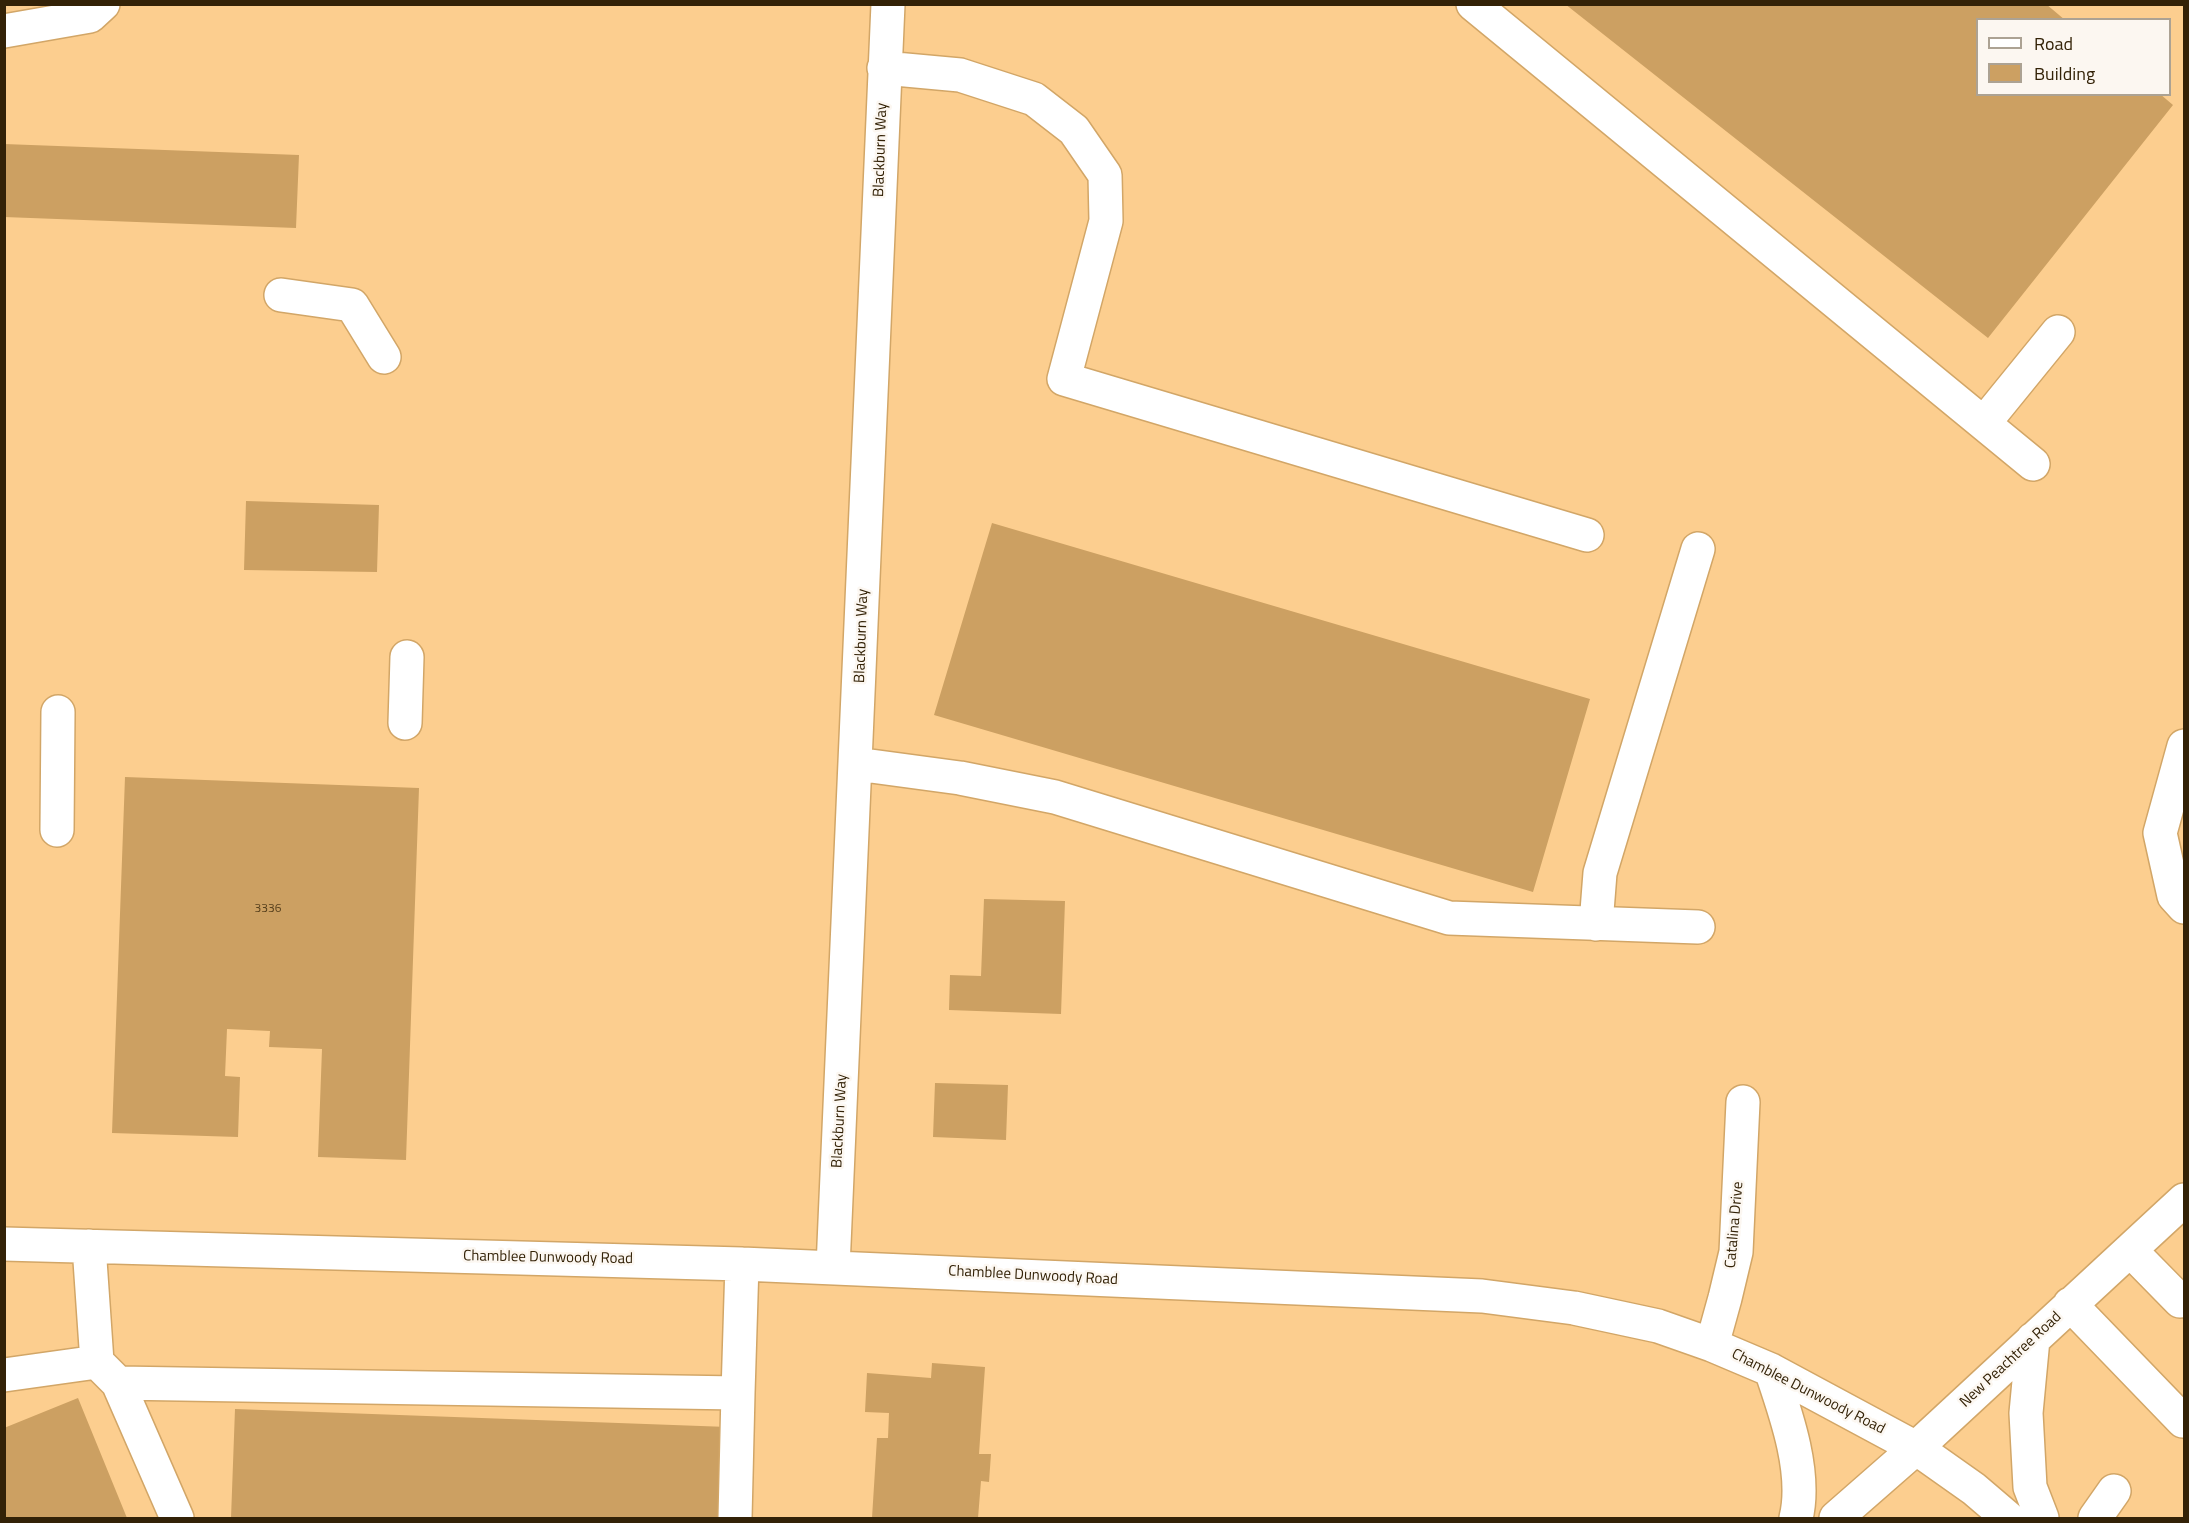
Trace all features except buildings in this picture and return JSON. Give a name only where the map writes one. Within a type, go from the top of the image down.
[{"type":"street","points":[[4,31],[90,16],[103,4]]},
{"type":"street","name":"Blackburn Way","points":[[833,1267],[888,4]]},
{"type":"street","points":[[1473,4],[2033,464]]},
{"type":"street","points":[[884,68],[960,75],[1034,99],[1074,130],[1105,175],[1106,221],[1064,379],[1587,535]]},
{"type":"street","points":[[281,296],[351,305],[384,357]]},
{"type":"street","points":[[1984,423],[2058,332]]},
{"type":"street","points":[[1596,924],[1600,873],[1698,549]]},
{"type":"street","points":[[405,723],[407,657]]},
{"type":"street","points":[[57,830],[58,712]]},
{"type":"street","points":[[2184,746],[2160,833],[2174,896],[2184,907]]},
{"type":"street","points":[[856,764],[960,778],[1055,797],[1449,918],[1698,927]]},
{"type":"street","name":"Catalina Drive","points":[[1712,1345],[1736,1252],[1743,1102]]},
{"type":"street","name":"New Peachtree Road","points":[[1836,1518],[1916,1448],[2184,1200]]},
{"type":"street","name":"Chamblee Dunwoody Road","points":[[4,1244],[742,1263],[1482,1296],[1574,1308],[1658,1326],[1772,1370],[1916,1448],[1974,1489],[2008,1518]]},
{"type":"street","points":[[89,1246],[108,1372],[177,1518]]},
{"type":"street","points":[[2130,1250],[2180,1301]]},
{"type":"street","points":[[735,1518],[742,1263]]},
{"type":"street","points":[[2070,1304],[2183,1421]]},
{"type":"street","points":[[2033,1339],[2026,1413],[2030,1488],[2042,1518]]},
{"type":"street","points":[[1772,1370],[1791,1429],[1800,1501],[1796,1518]]},
{"type":"street","points":[[4,1375],[108,1372],[738,1393]]},
{"type":"street","points":[[2095,1518],[2114,1491]]}]
